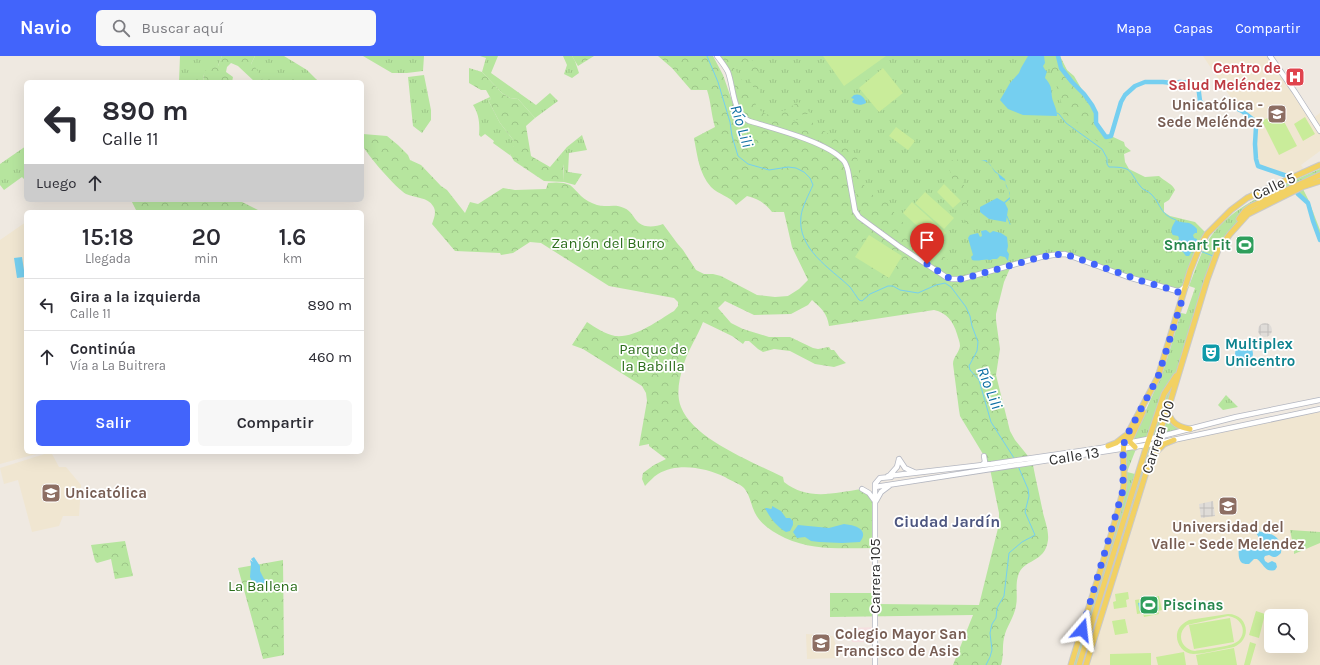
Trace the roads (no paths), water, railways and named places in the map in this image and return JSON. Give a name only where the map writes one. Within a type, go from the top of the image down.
[{"type":"main road","points":[[717,56],[728,73],[739,114],[744,119],[804,139],[830,151],[844,161],[850,177],[854,211],[859,217],[900,247],[949,278],[962,279],[1041,257],[1065,254],[1148,283],[1177,291],[1186,286]]},
{"type":"main road","points":[[1270,56],[1320,132]]},
{"type":"main road","name":"Calle 5","points":[[1231,210],[1254,195],[1320,166]]},
{"type":"main road","points":[[1301,186],[1312,178],[1320,175]]},
{"type":"main road","name":"Calle 5","points":[[1244,217],[1285,193],[1301,186],[1320,181]]},
{"type":"main road","points":[[1189,276],[1206,240],[1225,219],[1232,212],[1280,184]]},
{"type":"main road","points":[[1230,234],[1246,210],[1285,193]]},
{"type":"main road","name":"Carrera 100","points":[[1071,665],[1123,490],[1124,446],[1126,436],[1152,389],[1161,368],[1196,255],[1204,239],[1214,226],[1231,210]]},
{"type":"main road","name":"Carrera 100","points":[[1086,665],[1149,463],[1168,409],[1212,263],[1221,246],[1244,217]]},
{"type":"main road","points":[[1177,291],[1182,300]]},
{"type":"main road","points":[[1079,665],[1164,394],[1179,372]]},
{"type":"main road","points":[[1135,447],[1130,442],[1130,438],[1150,397],[1152,389]]},
{"type":"main road","name":"Calle 13","points":[[874,487],[1006,464],[1124,446],[1130,442],[1158,437],[1236,417],[1320,400]]},
{"type":"main road","points":[[1168,409],[1174,423],[1178,426],[1190,429]]},
{"type":"main road","name":"Calle 13","points":[[1019,462],[1108,446],[1135,447],[1147,445],[1320,409]]},
{"type":"main road","points":[[1236,417],[1238,426]]},
{"type":"main road","points":[[1108,446],[1118,442],[1126,436]]},
{"type":"main road","points":[[1149,463],[1159,448],[1174,440]]},
{"type":"main road","points":[[982,465],[985,462],[984,456]]},
{"type":"main road","points":[[874,487],[878,479],[890,478],[899,459],[905,468],[912,472],[918,472]]},
{"type":"main road","name":"Calle 13","points":[[891,476],[982,465],[1006,464]]},
{"type":"main road","points":[[899,483],[901,475]]},
{"type":"main road","points":[[875,503],[881,492],[891,485]]},
{"type":"main road","name":"Carrera 105","points":[[874,487],[875,665]]},
{"type":"main road","points":[[862,489],[872,496],[875,503]]},
{"type":"water","points":[[1028,56],[1044,56],[1045,63],[1043,66],[1047,72],[1045,78],[1051,87],[1052,98],[1057,116],[1023,115],[1008,109],[1000,100],[1010,83],[1019,73]]},
{"type":"water","points":[[854,95],[862,96],[866,103],[859,105],[852,102],[854,99],[851,98]]},
{"type":"water","points":[[992,167],[1005,179],[1006,183],[1000,179]]},
{"type":"water","points":[[1010,197],[1010,199],[1005,203],[1008,209],[1006,222],[989,219],[980,212],[980,207],[997,198],[1004,202]]},
{"type":"water","points":[[1176,220],[1189,223],[1197,229],[1197,233],[1193,235],[1194,238],[1197,239],[1197,242],[1189,256],[1186,256],[1183,252],[1173,248],[1173,241],[1178,241],[1179,238],[1178,236],[1173,235],[1171,231]]},
{"type":"water","points":[[986,230],[990,233],[993,231],[1001,233],[1007,237],[1007,251],[1009,254],[1008,261],[1005,257],[1000,256],[997,259],[990,260],[972,260],[971,257],[973,255],[968,238],[970,235],[978,233],[980,237],[982,236],[981,231]]},
{"type":"water","points":[[22,257],[24,277],[17,278],[14,258]]},
{"type":"water","points":[[1240,345],[1248,345],[1253,350],[1251,361],[1248,363],[1240,363],[1235,358],[1235,350]]},
{"type":"water","points":[[772,506],[781,511],[786,518],[790,518],[793,521],[790,531],[786,532],[771,519],[765,508],[771,509]]},
{"type":"water","points":[[844,524],[860,528],[863,538],[860,542],[842,543],[811,541],[805,537],[797,538],[793,532],[798,525],[829,528]]},
{"type":"water","points":[[1257,531],[1275,536],[1280,543],[1281,553],[1279,555],[1273,557],[1269,555],[1265,556],[1264,558],[1268,563],[1272,561],[1276,563],[1277,567],[1275,570],[1272,571],[1267,569],[1257,559],[1254,559],[1249,564],[1243,563],[1239,559],[1240,546],[1244,541],[1248,539],[1251,543],[1248,547],[1254,549],[1253,544],[1258,540],[1256,533]]},
{"type":"water","points":[[254,557],[260,566],[260,571],[264,579],[268,580],[266,585],[258,590],[255,589],[250,577],[250,560],[253,562],[251,559]]},
{"type":"water","points":[[1157,600],[1159,609],[1140,612],[1138,603]]},
{"type":"waterway","name":"Río Lili","points":[[707,56],[718,82],[738,156],[748,164],[769,170],[788,167],[796,168],[804,172],[810,178],[813,185],[801,216],[801,228],[804,238],[816,257],[850,287],[859,300],[862,301],[870,294],[888,286],[918,293],[936,285],[945,283],[951,287],[966,307],[978,342],[977,351],[969,366],[970,370],[979,380],[991,422],[1014,458]]},
{"type":"waterway","points":[[1058,56],[1061,68],[1092,105],[1096,113],[1096,123],[1106,137],[1111,136],[1121,102],[1125,95],[1135,86],[1145,82],[1192,83],[1198,85],[1200,101],[1205,106],[1211,108],[1236,108],[1242,111],[1255,121],[1255,144],[1258,166],[1287,176],[1298,194],[1308,203],[1320,240]]},
{"type":"waterway","points":[[1057,113],[1066,123],[1102,149],[1107,158],[1107,164],[1109,167],[1123,168],[1130,171],[1142,188],[1155,198],[1166,215],[1176,220]]},
{"type":"waterway","points":[[1007,216],[1010,224]]},
{"type":"waterway","points":[[1222,240],[1238,221]]},
{"type":"waterway","points":[[1200,251],[1213,256],[1214,253]]},
{"type":"waterway","name":"Río Lili","points":[[986,665],[992,650],[990,633],[992,624],[996,618],[997,608],[1004,596],[1009,553],[1022,542],[1035,535],[1025,512],[1029,496],[1028,489],[1018,466]]},
{"type":"place","name":"Centro de Salud Meléndez","points":[[1295,77]]},
{"type":"place","name":"Unicatólica - Sede Meléndez","points":[[1277,114]]},
{"type":"place","name":"Smart Fit","points":[[1245,245]]},
{"type":"place","name":"Multiplex Unicentro","points":[[1211,353]]},
{"type":"place","name":"Unicatólica","points":[[51,493]]},
{"type":"place","name":"Universidad del Valle - Sede Melendez","points":[[1228,506]]},
{"type":"place","name":"Piscinas","points":[[1149,605]]},
{"type":"place","name":"Colegio Mayor San Francisco de Asis","points":[[821,643]]},
{"type":"district","name":"Ciudad Jardín","points":[[947,521]]},
{"type":"park label","name":"Zanjón del Burro","points":[[608,243]]},
{"type":"park label","name":"Parque de la Babilla","points":[[653,358]]},
{"type":"park label","name":"La Ballena","points":[[263,586]]}]
